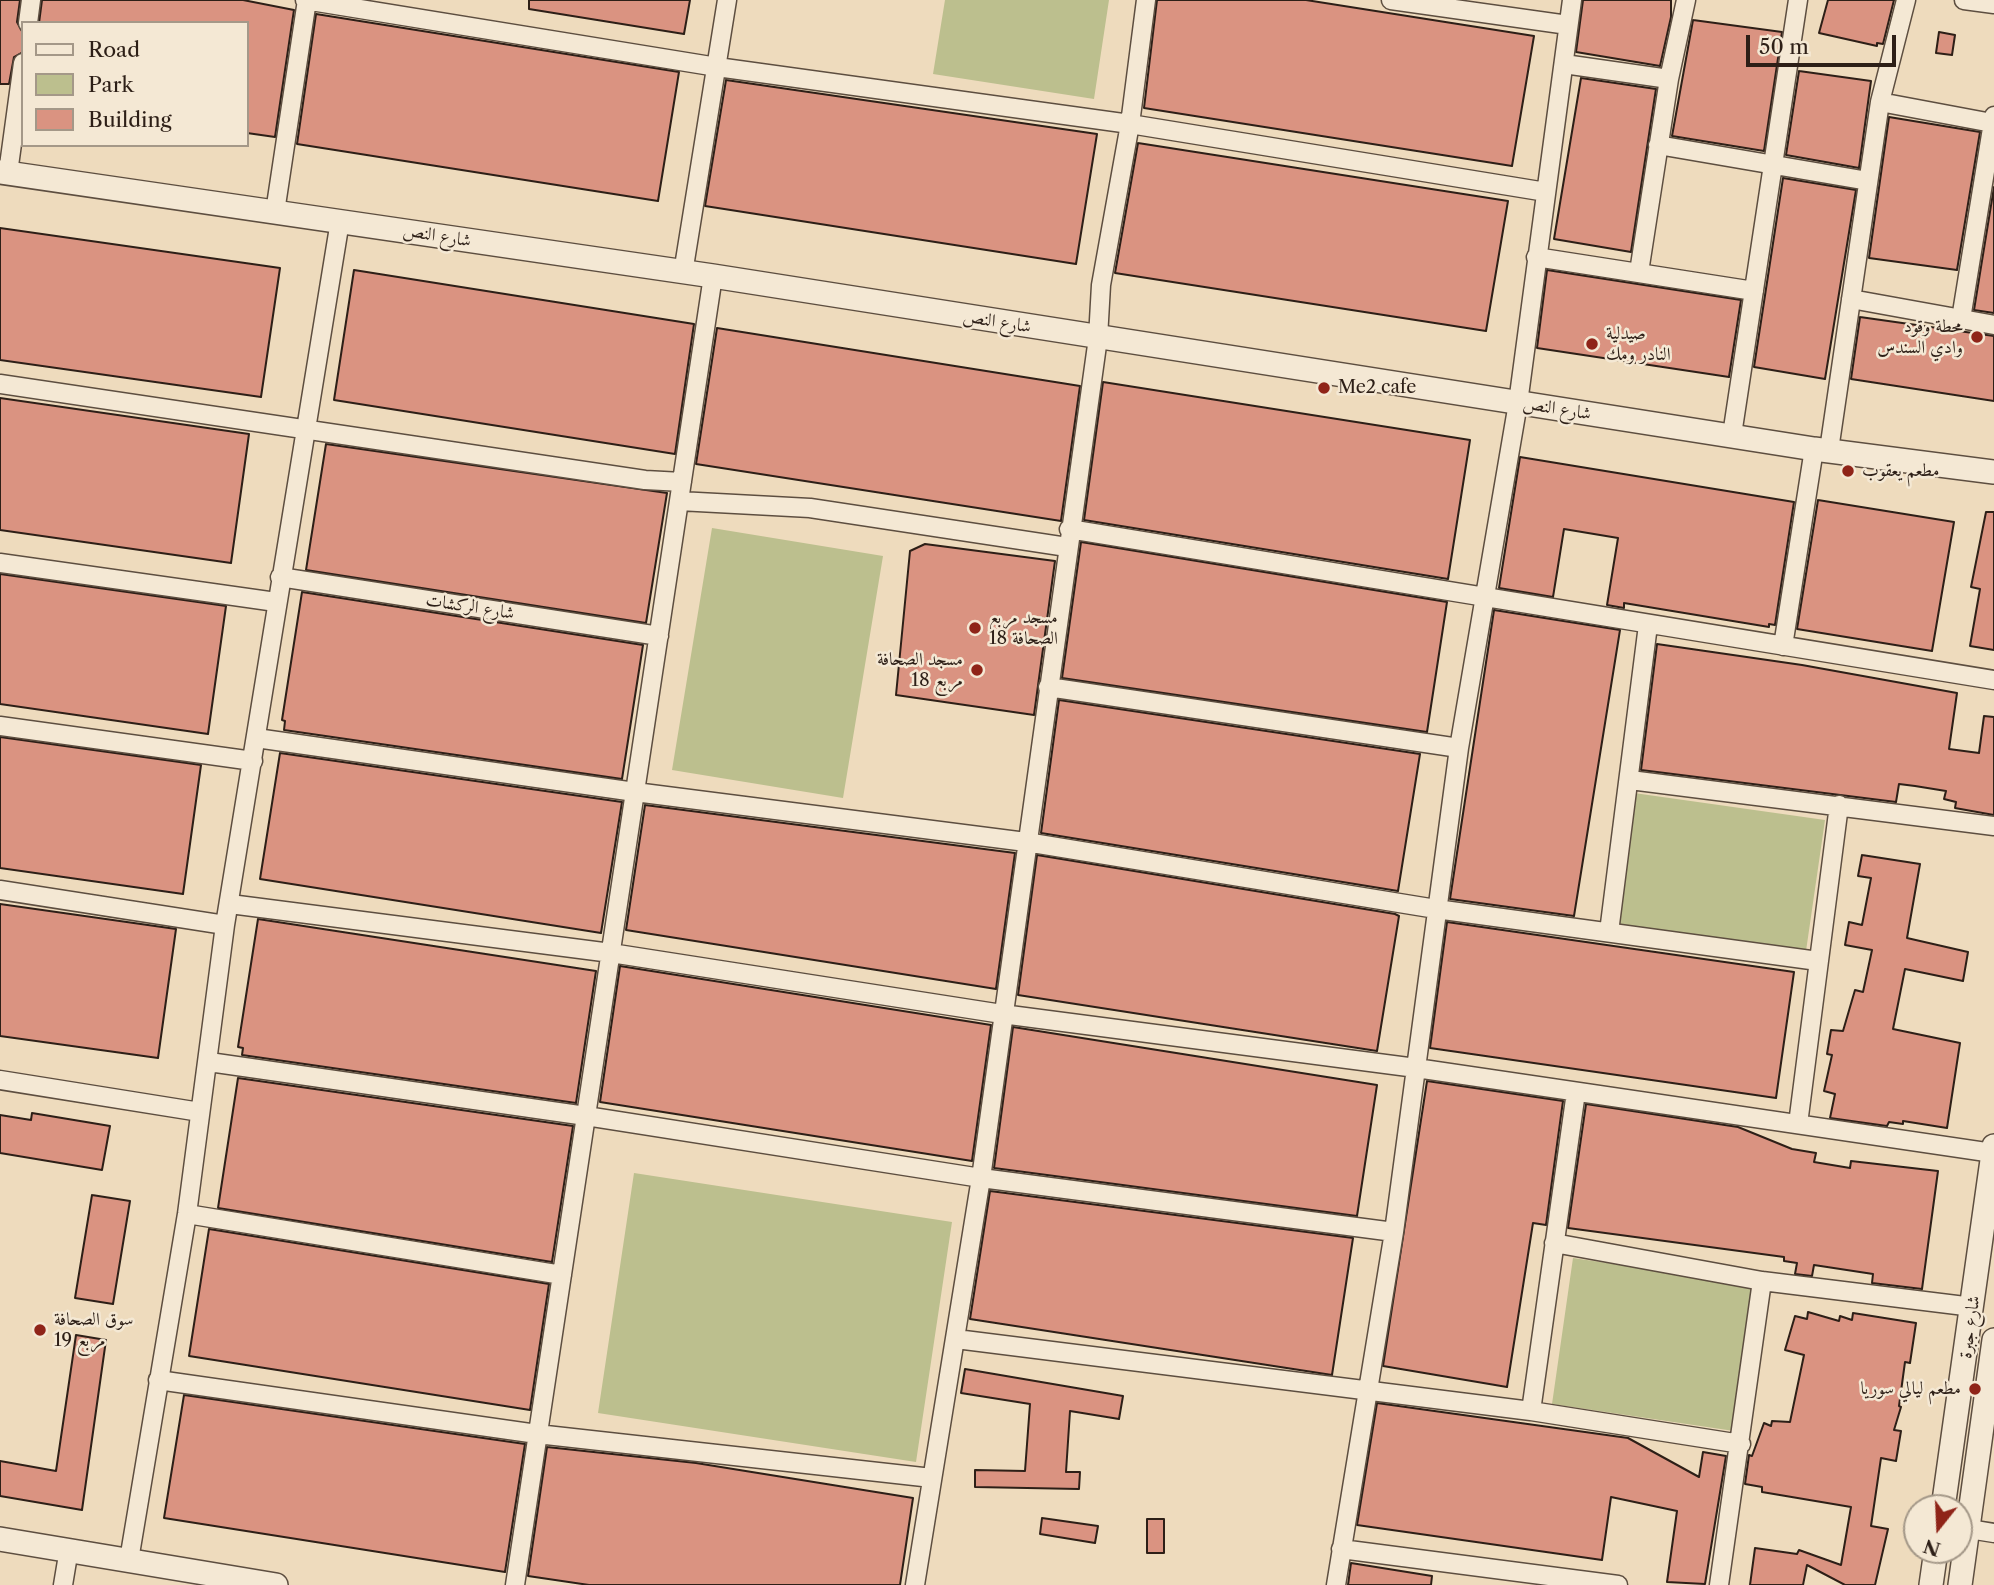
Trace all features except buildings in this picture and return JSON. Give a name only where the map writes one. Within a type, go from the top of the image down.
[{"type":"street","points":[[28,21],[31,0]]},
{"type":"street","points":[[275,212],[306,0],[717,67],[1129,124],[1546,192]]},
{"type":"street","points":[[683,273],[727,0]]},
{"type":"street","points":[[915,1585],[981,1178],[1068,538],[1098,338],[1101,285],[1129,124],[1146,0]]},
{"type":"street","points":[[1391,0],[1568,25]]},
{"type":"street","points":[[1336,1585],[1394,1232],[1459,748],[1518,403],[1572,0]]},
{"type":"street","points":[[1639,272],[1669,79],[1686,0]]},
{"type":"street","points":[[1732,435],[1798,0]]},
{"type":"street","points":[[1783,646],[1851,299],[1880,102],[1906,0]]},
{"type":"street","points":[[1964,0],[1994,4]]},
{"type":"street","points":[[1564,65],[1669,79]]},
{"type":"street","points":[[4,172],[21,74]]},
{"type":"street","points":[[1880,102],[1993,120],[1961,319]]},
{"type":"street","points":[[1658,145],[1868,181]]},
{"type":"street","name":"شارع النص","points":[[4,172],[713,276],[1822,449],[1994,472]]},
{"type":"street","points":[[129,1560],[187,1214],[225,925],[340,221]]},
{"type":"street","points":[[1536,257],[1754,291]]},
{"type":"street","points":[[514,1585],[713,276]]},
{"type":"street","points":[[1851,299],[1994,325]]},
{"type":"street","points":[[0,384],[305,430],[388,439],[645,480],[682,482]]},
{"type":"street","points":[[679,501],[810,508],[1068,538],[1485,599],[1994,680]]},
{"type":"street","points":[[0,563],[276,602]]},
{"type":"street","name":"شارع الركشات","points":[[280,578],[659,636]]},
{"type":"street","points":[[1609,932],[1648,625]]},
{"type":"street","points":[[1048,687],[1459,748]]},
{"type":"street","points":[[0,726],[253,761]]},
{"type":"street","points":[[256,738],[635,792],[1026,842],[1436,909],[1818,961]]},
{"type":"street","points":[[1630,780],[1994,826]]},
{"type":"street","points":[[1798,1124],[1839,805]]},
{"type":"street","points":[[0,890],[225,925]]},
{"type":"street","points":[[230,904],[611,953],[1002,1014],[1416,1068],[1993,1150]]},
{"type":"street","points":[[209,1062],[586,1116],[981,1178],[1394,1232]]},
{"type":"street","points":[[0,1080],[200,1111]]},
{"type":"street","points":[[1531,1411],[1576,1092]]},
{"type":"street","name":"شارع جبرة","points":[[1945,1494],[1993,1150]]},
{"type":"street","points":[[187,1214],[562,1275]]},
{"type":"street","points":[[1554,1243],[1762,1282],[1973,1307]]},
{"type":"street","points":[[1719,1585],[1762,1282]]},
{"type":"street","points":[[956,1339],[1531,1411],[1741,1444]]},
{"type":"street","points":[[1967,1347],[1993,1347]]},
{"type":"street","name":"شارع جبرة","points":[[1973,1499],[1993,1347]]},
{"type":"street","points":[[158,1380],[537,1434],[932,1478]]},
{"type":"street","points":[[1973,1530],[1994,1533]]},
{"type":"street","points":[[0,1539],[276,1585]]},
{"type":"street","points":[[63,1585],[69,1549]]},
{"type":"street","points":[[1341,1549],[1498,1577],[1618,1585]]},
{"type":"street","points":[[1931,1585],[1934,1564]]},
{"type":"street","name":"شارع جبرة","points":[[1960,1585],[1963,1564]]},
{"type":"green space","points":[[945,0],[1109,0],[1094,99],[933,74]]},
{"type":"green space","points":[[712,528],[883,556],[843,798],[672,770]]},
{"type":"green space","points":[[1634,793],[1825,820],[1806,951],[1615,924]]},
{"type":"green space","points":[[634,1173],[952,1222],[916,1462],[598,1413]]},
{"type":"green space","points":[[1573,1258],[1756,1285],[1734,1431],[1552,1404]]},
{"type":"place","name":"محطة وقود وادي السندس","points":[[1977,337]]},
{"type":"place","name":"صيدلية النادر ومك","points":[[1592,344]]},
{"type":"place","name":"Me2 cafe","points":[[1324,388]]},
{"type":"place","name":"مطعم يعقوب","points":[[1848,471]]},
{"type":"place","name":"مسجد مربع 18 الصحافة","points":[[975,628]]},
{"type":"place","name":"مسجد الصحافة مربع 18","points":[[977,670]]},
{"type":"place","name":"سوق الصحافة مربع 19","points":[[40,1330]]},
{"type":"place","name":"مطعم ليالي سوريا","points":[[1975,1389]]}]
